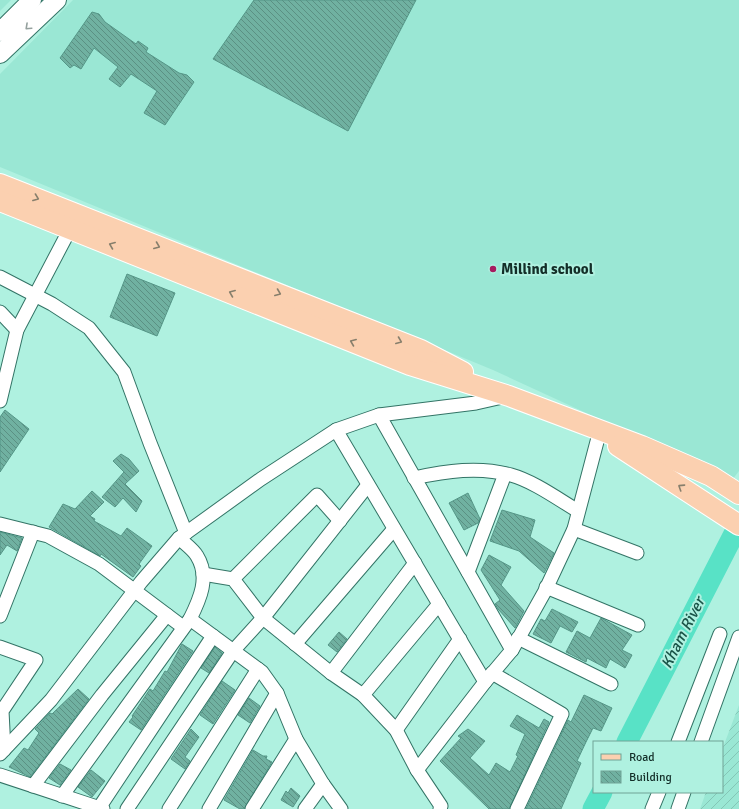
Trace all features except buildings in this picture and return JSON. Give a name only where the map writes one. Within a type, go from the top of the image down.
[{"type":"main road","points":[[0,184],[421,350],[509,396]]},
{"type":"main road","points":[[0,200],[410,365],[509,396],[591,429],[642,446],[715,478],[739,494]]},
{"type":"main road","points":[[591,429],[739,525]]},
{"type":"street","points":[[0,32],[31,0]]},
{"type":"street","points":[[0,54],[57,0]]},
{"type":"street","points":[[0,401],[17,330],[70,229]]},
{"type":"street","points":[[0,277],[36,295],[89,328],[124,372],[182,535],[197,555],[203,574],[202,594],[187,623],[62,796]]},
{"type":"street","points":[[0,312],[17,330]]},
{"type":"street","points":[[2,752],[51,700],[134,591],[182,535],[261,479],[336,430],[379,415],[476,403],[509,396]]},
{"type":"street","points":[[379,415],[512,650]]},
{"type":"street","points":[[417,770],[512,650],[546,587],[574,529],[591,429]]},
{"type":"street","points":[[336,430],[460,640],[489,678],[562,714],[517,809]]},
{"type":"street","points":[[414,478],[450,470],[484,471],[511,475],[544,491],[578,511]]},
{"type":"street","points":[[468,572],[505,474]]},
{"type":"street","points":[[127,809],[233,651],[263,618],[368,485]]},
{"type":"street","points":[[233,579],[317,495],[340,521]]},
{"type":"street","points":[[0,524],[48,536],[99,564],[167,615],[213,636],[258,669],[277,693],[296,739],[323,784],[341,809]]},
{"type":"street","points":[[295,644],[394,529]]},
{"type":"street","points":[[574,529],[637,554]]},
{"type":"street","points":[[0,616],[33,532]]},
{"type":"street","points":[[331,673],[414,563]]},
{"type":"street","points":[[203,574],[233,579],[263,618],[331,673],[363,695],[396,730],[417,770],[441,806],[440,809]]},
{"type":"street","points":[[546,587],[638,625]]},
{"type":"street","points":[[363,695],[439,604]]},
{"type":"street","points":[[33,786],[102,695],[167,615]]},
{"type":"street","points":[[678,741],[720,634]]},
{"type":"street","points":[[0,775],[96,808],[213,636]]},
{"type":"street","points":[[702,741],[739,637]]},
{"type":"street","points":[[518,638],[611,684]]},
{"type":"street","points":[[396,730],[460,640]]},
{"type":"street","points":[[0,647],[36,660],[2,711],[2,752]]},
{"type":"street","points":[[169,809],[258,669]]},
{"type":"street","points":[[209,809],[277,693]]},
{"type":"street","points":[[252,809],[296,739]]},
{"type":"street","points":[[305,809],[323,784]]},
{"type":"street","points":[[652,809],[659,793]]},
{"type":"street","points":[[678,809],[684,793]]},
{"type":"shaded area","points":[[0,0],[11,0],[0,11]]},
{"type":"shaded area","name":"Millind school","points":[[73,0],[739,0],[739,471],[732,480],[493,370],[0,167],[0,74]]},
{"type":"shaded area","points":[[739,705],[739,809],[700,809],[706,793],[723,793],[723,747]]},
{"type":"waterway","name":"Kham River","points":[[628,741],[739,524]]},
{"type":"waterway","name":"Kham River","points":[[593,809],[601,793]]},
{"type":"place","name":"Millind school","points":[[493,269]]}]
